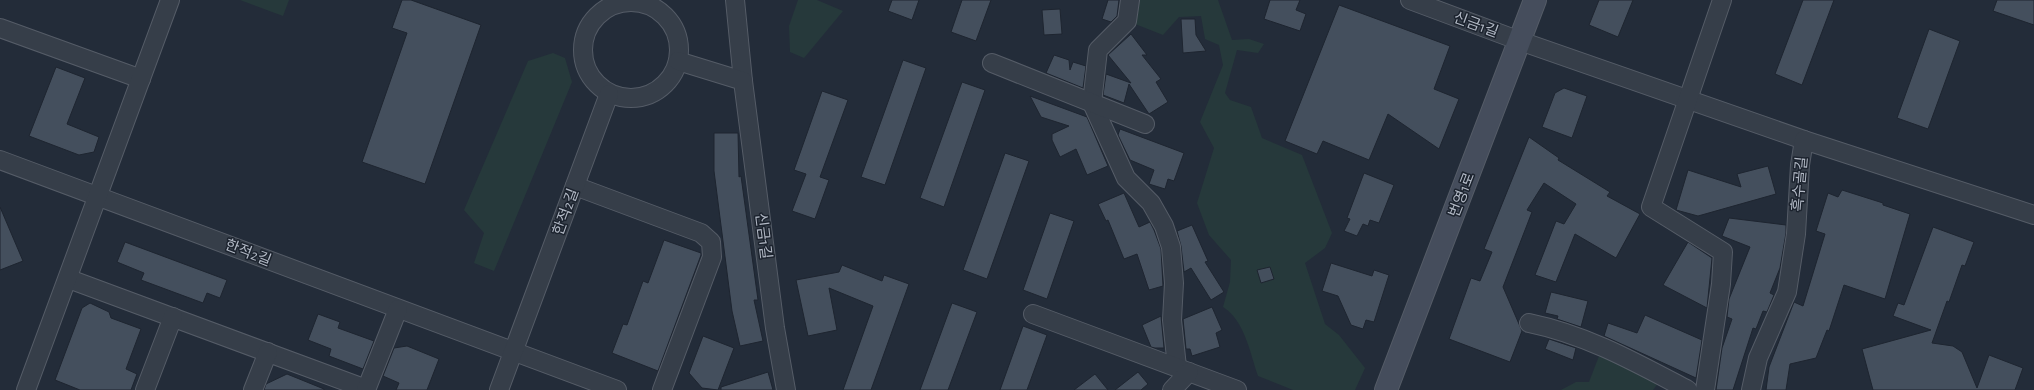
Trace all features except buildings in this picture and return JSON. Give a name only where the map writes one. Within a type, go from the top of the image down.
[{"type":"main road","name":"번영1로","points":[[1386,390],[1536,0]]},
{"type":"street","points":[[26,390],[69,279],[140,79],[170,0]]},
{"type":"street","name":"신금1길","points":[[735,0],[743,81],[773,313],[786,390]]},
{"type":"street","points":[[1130,0],[1127,21],[1098,50],[1092,103],[1126,178],[1151,203],[1164,226],[1171,247],[1174,283],[1172,320],[1183,370],[1172,390]]},
{"type":"street","name":"신금1길","points":[[1410,0],[1520,41],[1804,140]]},
{"type":"street","points":[[1705,390],[1721,284],[1723,252],[1651,207],[1686,98],[1722,0]]},
{"type":"street","points":[[632,1],[648,2],[672,23],[678,38],[678,60],[676,69],[667,82],[655,93],[640,98],[624,98],[609,94],[597,86],[588,74],[583,60],[582,46],[586,32],[593,19],[604,9],[618,3],[632,1]]},
{"type":"street","points":[[0,28],[140,79]]},
{"type":"street","points":[[678,60],[743,81]]},
{"type":"street","points":[[992,63],[1145,124]]},
{"type":"street","name":"한적2길","points":[[499,390],[609,94]]},
{"type":"street","name":"흑수골길","points":[[1751,390],[1758,358],[1787,292],[1796,234],[1800,165],[1804,140],[2034,215]]},
{"type":"street","name":"한적2길","points":[[0,160],[617,390]]},
{"type":"street","points":[[575,186],[701,233],[711,242],[712,257],[662,390]]},
{"type":"street","points":[[69,279],[366,389],[398,309]]},
{"type":"street","points":[[1033,314],[1237,390]]},
{"type":"street","points":[[145,390],[173,318]]},
{"type":"street","points":[[1529,323],[1560,330],[1622,355],[1688,390]]},
{"type":"street","points":[[253,390],[268,352]]},
{"type":"shaded area","points":[[240,0],[289,0],[283,16]]},
{"type":"shaded area","points":[[798,0],[817,0],[843,11],[804,58],[790,52],[789,26]]},
{"type":"shaded area","points":[[1137,0],[1218,0],[1232,40],[1249,39],[1264,44],[1258,53],[1237,50],[1225,93],[1230,100],[1251,107],[1262,138],[1302,155],[1332,233],[1325,248],[1305,263],[1325,324],[1339,335],[1365,368],[1355,390],[1293,390],[1258,376],[1242,329],[1237,320],[1223,307],[1230,282],[1231,260],[1209,235],[1197,203],[1214,148],[1200,122],[1223,65],[1219,45],[1205,39],[1201,16],[1179,17],[1163,35],[1135,24]]},
{"type":"shaded area","points":[[553,53],[565,58],[572,82],[494,271],[474,263],[484,233],[464,210],[528,61]]},
{"type":"shaded area","points":[[1599,356],[1659,382],[1653,390],[1561,390],[1576,382],[1589,382]]}]
